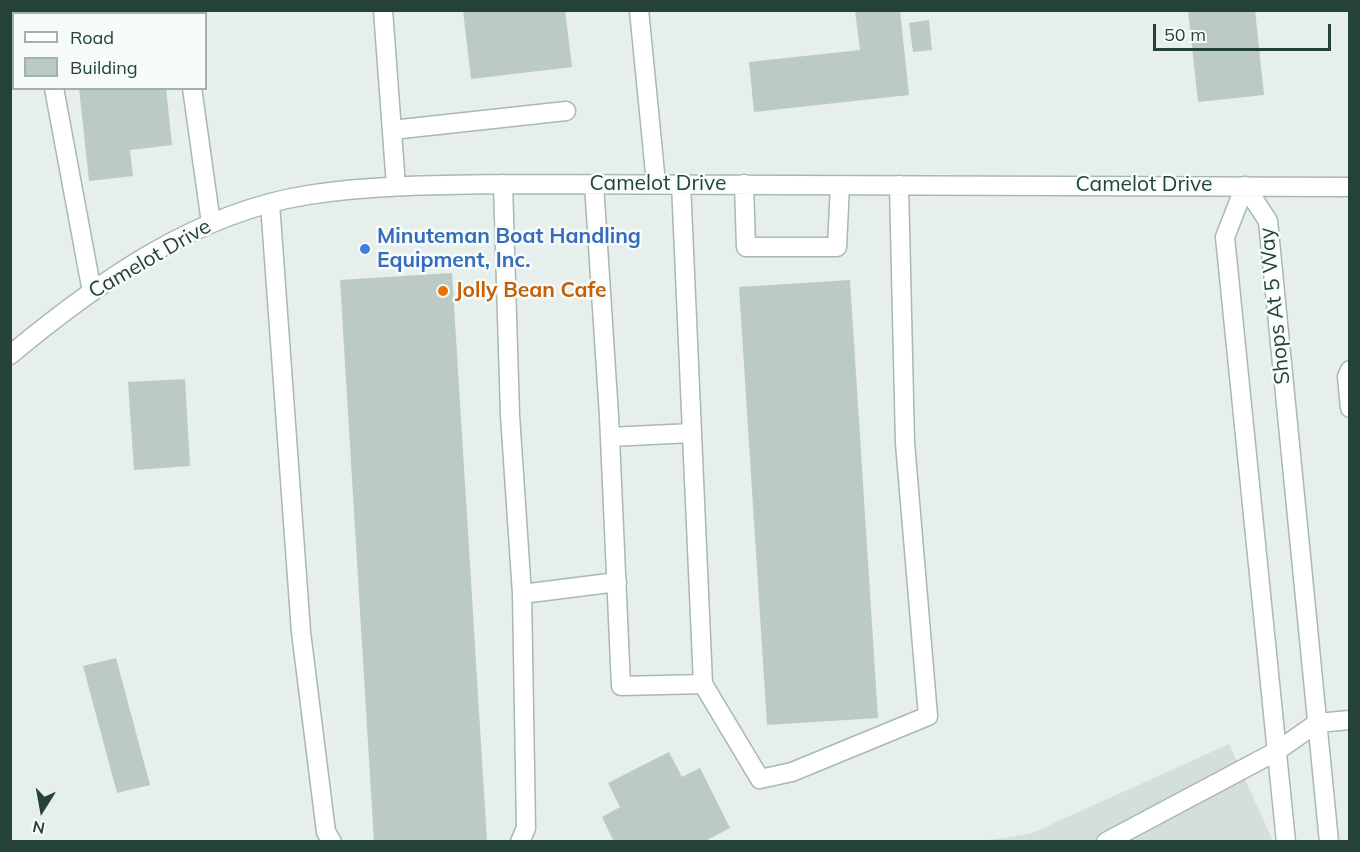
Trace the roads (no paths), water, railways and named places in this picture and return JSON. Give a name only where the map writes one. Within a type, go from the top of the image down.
[{"type":"street","points":[[383,10],[396,186]]},
{"type":"street","points":[[639,10],[656,183]]},
{"type":"street","points":[[54,90],[92,292]]},
{"type":"street","points":[[192,90],[211,223]]},
{"type":"street","points":[[392,130],[566,111]]},
{"type":"street","points":[[681,183],[703,684],[760,779],[792,772],[928,716],[904,443],[899,185]]},
{"type":"street","points":[[503,184],[510,415],[522,594],[526,828],[520,842]]},
{"type":"street","name":"Camelot Drive","points":[[10,355],[65,309],[153,253],[211,223],[270,203],[306,195],[396,186],[503,184],[1350,187]]},
{"type":"street","points":[[594,184],[610,437],[621,686],[703,684]]},
{"type":"street","points":[[744,184],[746,247],[837,247],[840,185]]},
{"type":"street","name":"Shops At 5 Way","points":[[1245,186],[1268,221],[1329,842]]},
{"type":"street","name":"Shops At 5 Way","points":[[1245,186],[1225,237],[1286,842]]},
{"type":"street","points":[[270,203],[301,632],[326,832],[332,842]]},
{"type":"street","points":[[1350,370],[1347,377],[1350,408]]},
{"type":"street","points":[[610,437],[692,433]]},
{"type":"street","points":[[522,594],[617,582]]},
{"type":"street","points":[[1106,842],[1277,751],[1317,723],[1350,720]]},
{"type":"place","name":"Minuteman Boat Handling Equipment, Inc.","points":[[365,249]]},
{"type":"place","name":"Jolly Bean Cafe","points":[[443,291]]}]
